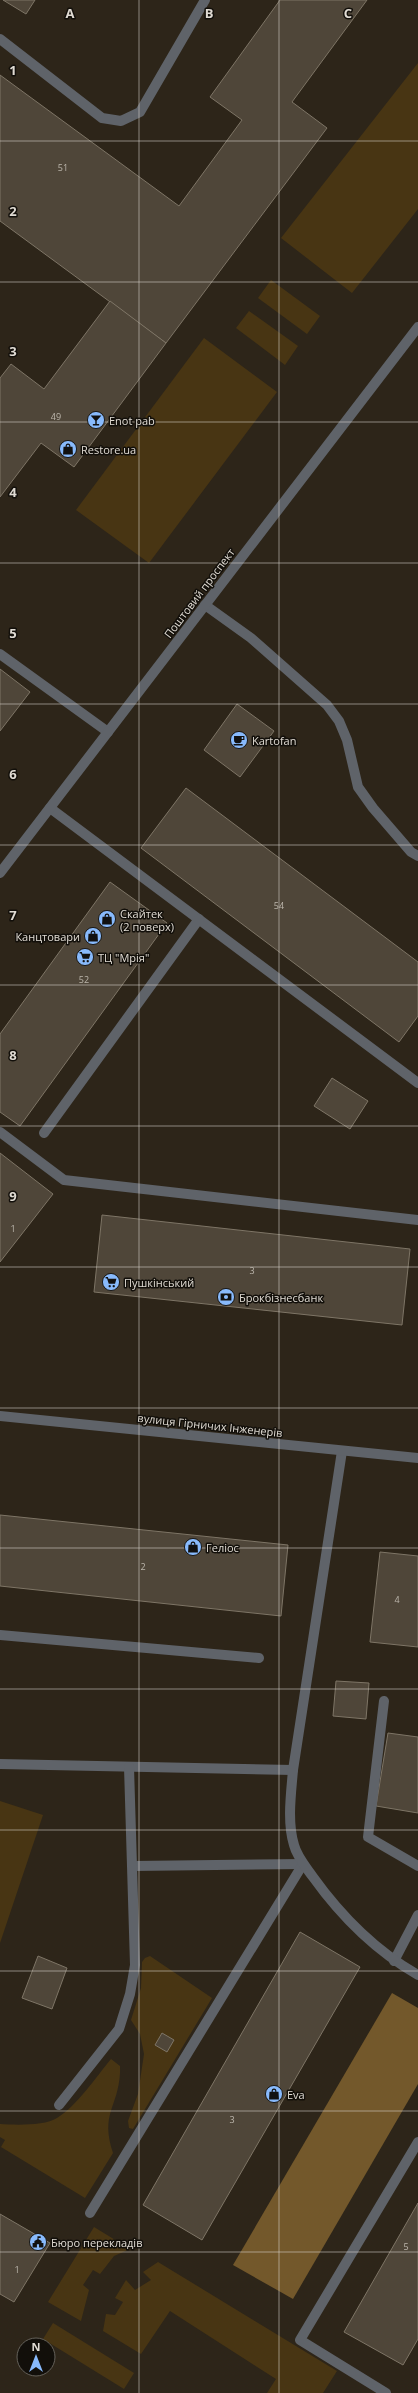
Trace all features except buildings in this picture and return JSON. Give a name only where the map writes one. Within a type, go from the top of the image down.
[{"type":"street","points":[[0,39],[102,118],[121,121],[140,112],[206,0]]},
{"type":"street","name":"Поштовий проспект","points":[[0,873],[418,327]]},
{"type":"street","points":[[205,605],[251,638],[327,705],[339,721],[347,740],[358,787],[373,808],[412,852],[418,856]]},
{"type":"street","points":[[0,654],[108,732]]},
{"type":"street","points":[[50,808],[418,1083]]},
{"type":"street","points":[[44,1133],[199,919]]},
{"type":"street","points":[[0,1132],[64,1180],[418,1220]]},
{"type":"street","name":"вулиця Гірничих Інженерів","points":[[0,1416],[418,1458]]},
{"type":"street","points":[[342,1451],[293,1770],[291,1822],[294,1846],[303,1864],[335,1908],[394,1961],[418,1975]]},
{"type":"street","points":[[0,1635],[259,1658]]},
{"type":"street","points":[[384,1701],[368,1837],[418,1866]]},
{"type":"street","points":[[0,1764],[293,1770]]},
{"type":"street","points":[[59,2105],[119,2029],[130,1994],[135,1965],[130,1767]]},
{"type":"street","points":[[133,1866],[303,1864]]},
{"type":"street","points":[[90,2213],[303,1864]]},
{"type":"street","points":[[394,1961],[418,1915]]},
{"type":"street","points":[[386,2393],[300,2340],[418,2142]]},
{"type":"shaded area","points":[[418,63],[418,209],[352,293],[281,238]]},
{"type":"shaded area","points":[[271,280],[320,316],[307,334],[258,298]]},
{"type":"shaded area","points":[[249,311],[298,346],[285,365],[236,328]]},
{"type":"shaded area","points":[[204,338],[277,392],[149,563],[76,510]]},
{"type":"shaded area","points":[[0,1801],[43,1815],[0,1943]]},
{"type":"shaded area","points":[[150,1956],[212,1998],[133,2129],[129,2128],[128,2121],[138,2094],[144,2054],[140,2034],[131,2020],[141,1988],[142,1962],[145,1958]]},
{"type":"shaded area","points":[[392,1993],[418,2008],[418,2084],[293,2299],[233,2265]]},
{"type":"shaded area","points":[[111,2059],[120,2066],[119,2085],[109,2119],[108,2129],[109,2140],[113,2153],[85,2198],[1,2147],[5,2140],[0,2137],[0,2124],[21,2125],[52,2121],[64,2113],[79,2099]]},
{"type":"shaded area","points":[[94,2227],[130,2249],[114,2256],[100,2274],[93,2270],[83,2285],[89,2290],[81,2321],[48,2302]]},
{"type":"shaded area","points":[[158,2262],[337,2371],[323,2393],[267,2393],[276,2379],[170,2311],[141,2354],[103,2331],[106,2314],[115,2315],[123,2302],[115,2298],[126,2280],[135,2290],[151,2280],[143,2272]]},
{"type":"shaded area","points":[[53,2323],[134,2373],[124,2389],[56,2347],[56,2337],[44,2337]]},
{"type":"place","name":"Enot pab","points":[[96,420]]},
{"type":"place","name":"Restore.ua","points":[[68,449]]},
{"type":"place","name":"Kartofan","points":[[239,740]]},
{"type":"place","name":"Скайтек (2 поверх)","points":[[107,919]]},
{"type":"place","name":"Канцтовари","points":[[93,936]]},
{"type":"place","name":"ТЦ \"Мрія\"","points":[[85,957]]},
{"type":"place","name":"Пушкінський","points":[[111,1282]]},
{"type":"place","name":"Брокбізнесбанк","points":[[226,1297]]},
{"type":"place","name":"Геліос","points":[[193,1547]]},
{"type":"place","name":"Eva","points":[[274,2094]]},
{"type":"place","name":"Бюро перекладів","points":[[38,2242]]}]
